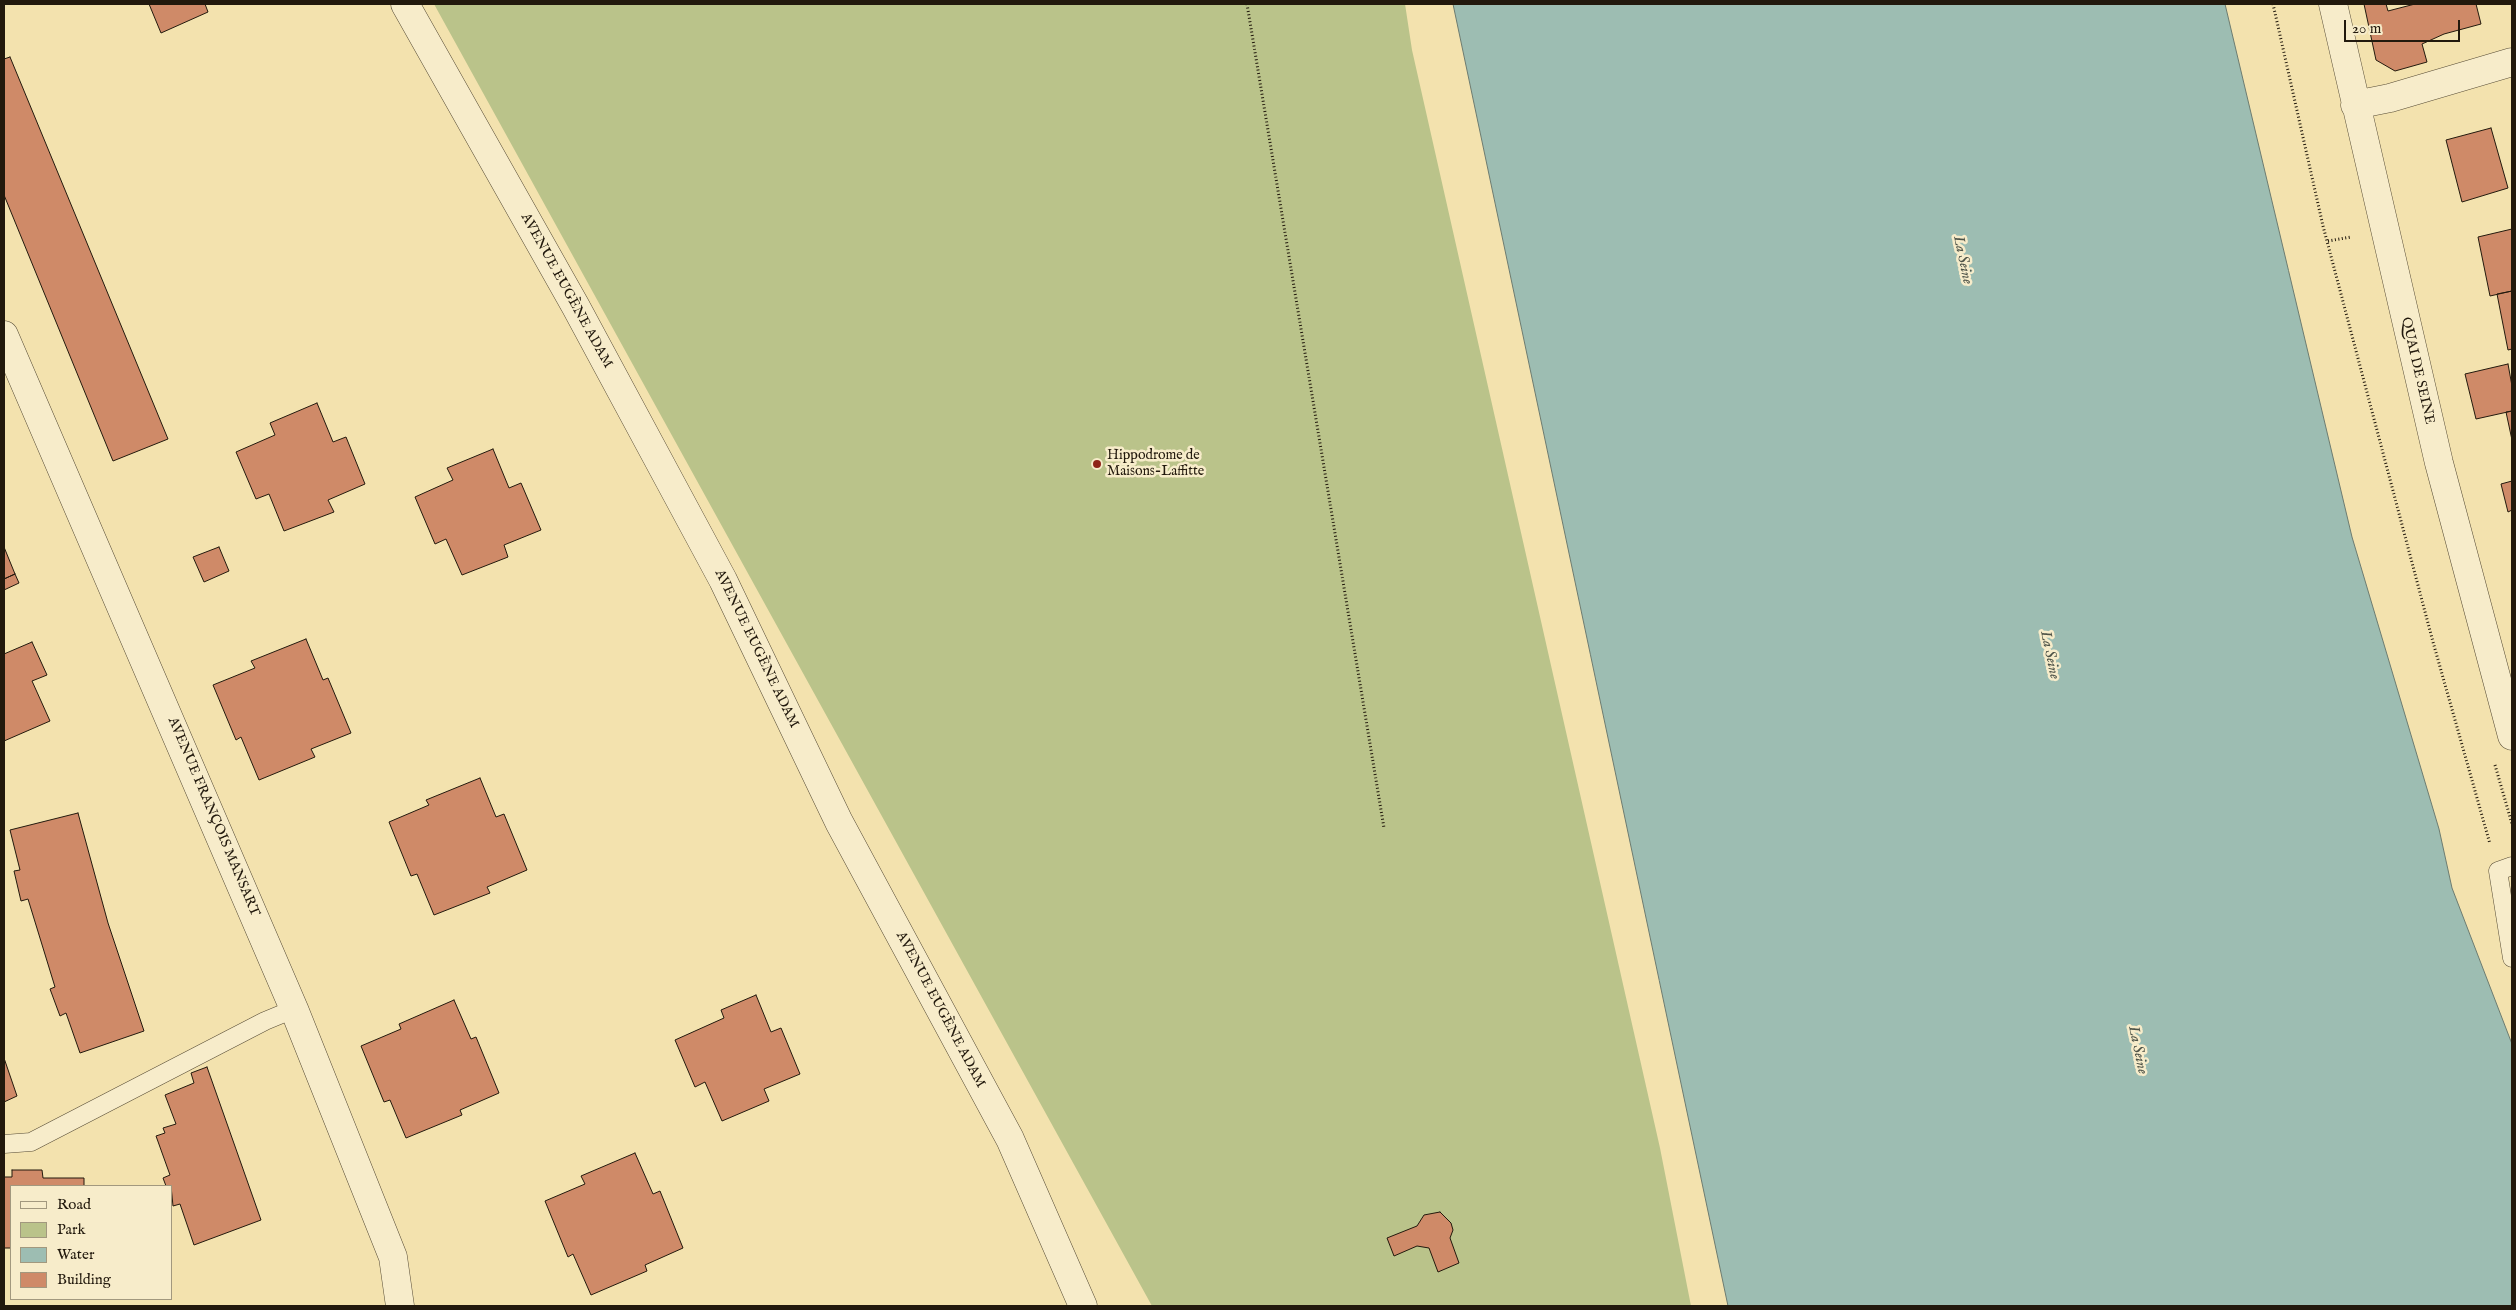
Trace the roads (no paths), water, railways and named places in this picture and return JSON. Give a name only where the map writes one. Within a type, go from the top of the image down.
[{"type":"street","name":"AVENUE EUGÈNE ADAM","points":[[405,4],[576,307],[723,580],[839,822],[1010,1139],[1083,1306]]},
{"type":"street","name":"QUAI DE SEINE","points":[[2333,4],[2439,462],[2502,662],[2512,736]]},
{"type":"street","points":[[2355,104],[2390,98],[2512,62]]},
{"type":"street","name":"AVENUE FRANÇOIS MANSART","points":[[4,335],[294,1009],[393,1257],[400,1306]]},
{"type":"lane","points":[[2505,868],[2512,958]]},
{"type":"lane","points":[[4,1144],[31,1142],[265,1021],[294,1009]]},
{"type":"water","name":"La Seine","points":[[1453,4],[2225,4],[2352,537],[2439,829],[2452,888],[2512,1044],[2512,1306],[1728,1306]]},
{"type":"place","name":"Hippodrome de Maisons-Laffitte","points":[[1097,464]]}]
